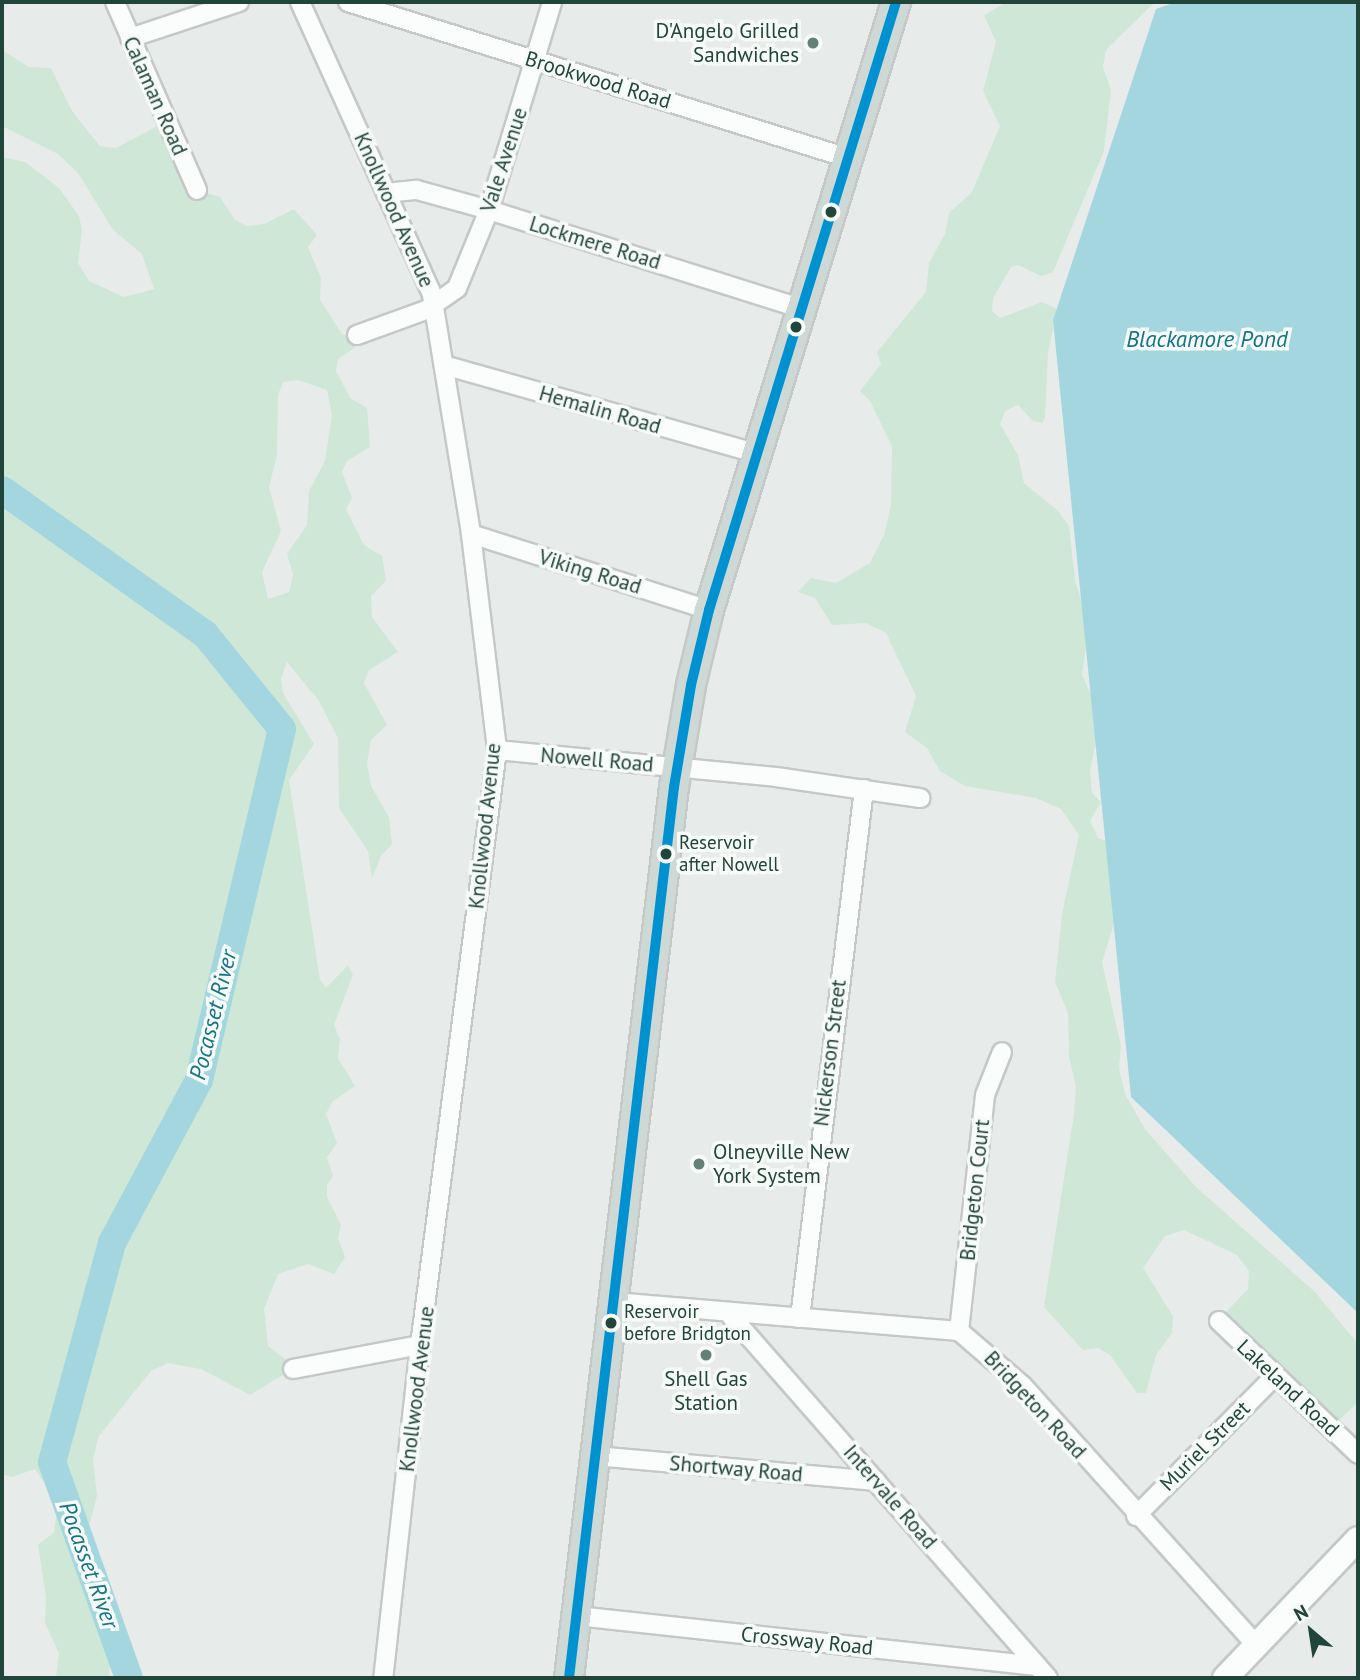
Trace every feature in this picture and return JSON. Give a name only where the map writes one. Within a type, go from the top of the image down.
[{"type":"main road","points":[[569,1678],[678,767],[709,610],[848,158],[889,4]]},
{"type":"street","name":"Calaman Road","points":[[115,2],[197,190]]},
{"type":"street","points":[[130,38],[239,2]]},
{"type":"street","name":"Knollwood Avenue","points":[[300,2],[386,193],[419,258],[444,365],[471,534],[497,750],[420,1345],[383,1678]]},
{"type":"street","name":"Brookwood Road","points":[[348,2],[848,158]]},
{"type":"street","name":"Vale Avenue","points":[[430,308],[448,299],[463,279],[489,210],[552,2]]},
{"type":"street","name":"Lockmere Road","points":[[386,193],[417,190],[489,210],[803,309]]},
{"type":"street","points":[[357,335],[430,308]]},
{"type":"street","name":"Hemalin Road","points":[[444,365],[756,453]]},
{"type":"street","name":"Viking Road","points":[[471,534],[709,610]]},
{"type":"street","name":"Nowell Road","points":[[497,750],[678,767],[920,798]]},
{"type":"street","name":"Nickerson Street","points":[[800,1318],[864,789]]},
{"type":"street","name":"Bridgeton Court","points":[[959,1331],[985,1095],[1002,1052]]},
{"type":"street","points":[[614,1302],[731,1315],[959,1331]]},
{"type":"street","name":"Intervale Road","points":[[731,1315],[1043,1672]]},
{"type":"street","name":"Lakeland Road","points":[[1219,1321],[1358,1454]]},
{"type":"street","name":"Bridgeton Road","points":[[959,1331],[1023,1386],[1136,1516],[1256,1645]]},
{"type":"street","points":[[293,1369],[420,1345]]},
{"type":"street","name":"Muriel Street","points":[[1136,1516],[1275,1376]]},
{"type":"street","name":"Shortway Road","points":[[596,1456],[876,1481]]},
{"type":"street","points":[[1225,1678],[1358,1539]]},
{"type":"street","name":"Crossway Road","points":[[577,1616],[1043,1672]]},
{"type":"green space","points":[[1007,2],[1155,2],[1106,50],[1103,67],[1111,90],[1104,151],[1053,272],[1041,276],[1018,265],[1011,267],[993,298],[992,311],[1000,318],[1042,302],[1057,309],[1048,353],[1045,418],[1042,423],[1033,421],[1018,405],[1005,411],[1000,424],[1018,455],[1024,483],[1057,510],[1069,526],[1075,581],[1089,625],[1082,675],[1097,708],[1099,725],[1090,772],[1092,793],[1101,802],[1090,821],[1098,838],[1115,844],[1120,904],[1102,962],[1121,1046],[1119,1068],[1125,1094],[1145,1129],[1196,1187],[1315,1292],[1358,1344],[1358,1402],[1333,1426],[1220,1318],[1248,1289],[1249,1271],[1237,1255],[1184,1230],[1165,1236],[1143,1268],[1173,1316],[1172,1333],[1156,1355],[1146,1393],[1137,1393],[1110,1355],[1098,1348],[1083,1350],[1044,1307],[1074,1114],[1076,1086],[1069,1057],[1068,1013],[1055,982],[1062,914],[1079,835],[1061,809],[1036,798],[965,786],[940,771],[927,748],[905,732],[916,696],[886,633],[866,623],[832,625],[815,598],[798,592],[811,578],[836,583],[870,563],[884,535],[891,505],[892,446],[870,401],[860,391],[881,364],[877,352],[926,292],[929,263],[945,234],[949,213],[972,192],[1000,126],[983,91],[996,42],[984,15]]},
{"type":"green space","points":[[2,50],[29,67],[51,68],[72,111],[100,146],[116,148],[165,122],[197,190],[220,197],[235,220],[247,226],[264,224],[294,209],[317,235],[308,247],[321,278],[320,300],[342,334],[366,340],[338,359],[336,371],[350,398],[367,408],[370,447],[347,461],[342,472],[352,498],[346,509],[364,545],[382,556],[386,581],[371,596],[372,617],[398,652],[369,670],[364,683],[387,725],[371,740],[367,763],[371,786],[389,817],[392,844],[381,856],[372,878],[368,851],[339,808],[338,738],[319,701],[287,662],[281,679],[283,693],[314,744],[289,780],[320,980],[326,988],[348,965],[353,975],[334,1025],[340,1039],[338,1058],[355,1086],[332,1102],[326,1114],[337,1143],[327,1157],[333,1176],[327,1185],[327,1197],[341,1225],[338,1238],[345,1257],[334,1274],[308,1264],[278,1274],[264,1309],[268,1346],[296,1367],[250,1395],[201,1369],[168,1363],[151,1371],[99,1436],[93,1459],[97,1496],[86,1538],[103,1576],[103,1605],[111,1649],[109,1678],[56,1678],[59,1653],[45,1623],[46,1597],[38,1545],[54,1532],[58,1504],[35,1469],[12,1477],[2,1474],[2,157],[25,162],[59,188],[79,216],[82,230],[78,263],[89,281],[124,297],[154,289],[142,254],[113,230],[78,173],[58,154],[2,126]],"holes":[[[298,380],[327,390],[332,415],[325,461],[309,491],[307,525],[287,554],[293,575],[289,592],[268,599],[262,572],[281,531],[269,487],[277,455],[278,395],[283,382]]]},
{"type":"water","name":"Blackamore Pond","points":[[1176,2],[1358,2],[1358,1313],[1131,1097],[1053,320],[1156,9]]},
{"type":"waterway","name":"Pocasset River","points":[[2,490],[205,634],[282,729],[199,1080],[112,1243],[52,1462],[129,1678]]},
{"type":"transit line","points":[[569,1678],[674,787],[691,685],[709,610],[896,2]]},
{"type":"place","name":"D'Angelo Grilled Sandwiches","points":[[813,43]]},
{"type":"place","name":"Reservoir after Nowell","points":[[666,854]]},
{"type":"place","name":"Olneyville New York System","points":[[699,1164]]},
{"type":"place","name":"Reservoir before Bridgton","points":[[611,1323]]},
{"type":"place","name":"Shell Gas Station","points":[[706,1355]]}]
